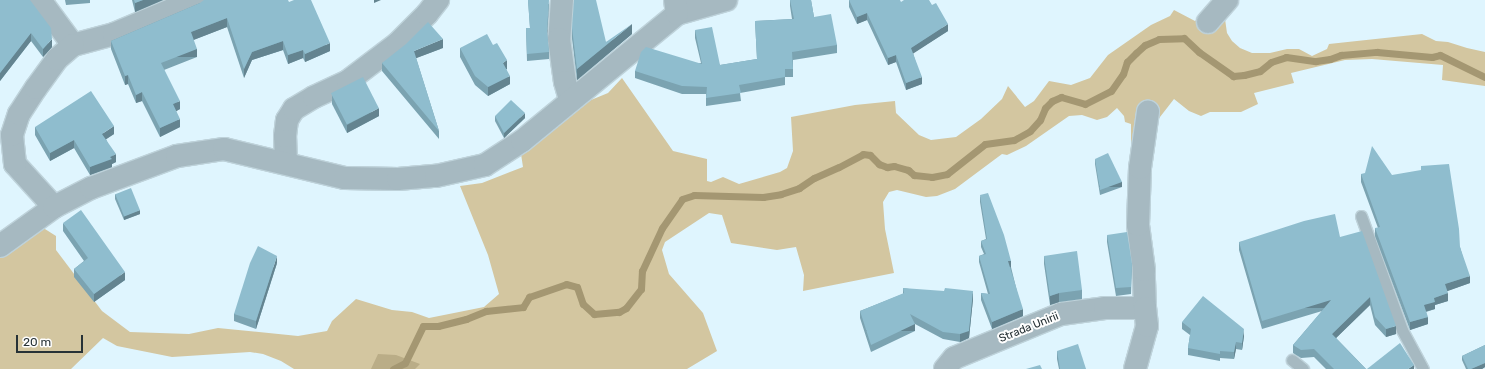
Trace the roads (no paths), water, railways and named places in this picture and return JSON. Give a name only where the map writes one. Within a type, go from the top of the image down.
[{"type":"street","points":[[40,0],[73,45]]},
{"type":"street","points":[[54,207],[15,164],[12,135],[19,114],[36,88],[57,59],[73,45],[114,34],[195,0]]},
{"type":"street","points":[[286,163],[285,136],[287,120],[294,109],[314,97],[348,81],[398,44],[427,14],[438,0]]},
{"type":"street","points":[[562,0],[559,39],[565,82],[570,100]]},
{"type":"street","points":[[0,246],[54,207],[90,188],[177,156],[224,149],[345,178],[398,179],[436,176],[485,165],[522,141],[676,7],[726,0]]},
{"type":"street","points":[[1208,22],[1227,0]]},
{"type":"street","points":[[1135,369],[1147,326],[1144,270],[1138,225],[1140,168],[1148,112]]},
{"type":"street","name":"Strada Unirii","points":[[945,369],[954,358],[1061,314],[1105,308],[1145,308]]},
{"type":"lane","points":[[1361,216],[1402,330],[1423,369]]},
{"type":"lane","points":[[1292,360],[1303,369]]},
{"type":"waterway","points":[[393,369],[405,363],[423,326],[438,326],[466,319],[486,311],[523,307],[529,297],[566,284],[577,287],[583,304],[594,314],[619,312],[626,308],[641,289],[642,271],[662,228],[682,199],[694,195],[763,197],[781,194],[799,188],[814,178],[863,154],[870,155],[879,164],[887,167],[894,166],[908,170],[914,175],[932,177],[947,174],[985,144],[1014,140],[1030,131],[1040,120],[1045,108],[1052,101],[1061,97],[1085,104],[1111,91],[1123,74],[1127,62],[1145,45],[1159,39],[1184,38],[1199,52],[1233,76],[1260,71],[1271,62],[1286,57],[1316,61],[1330,59],[1341,55],[1377,52],[1432,57],[1440,55],[1485,77]]}]
